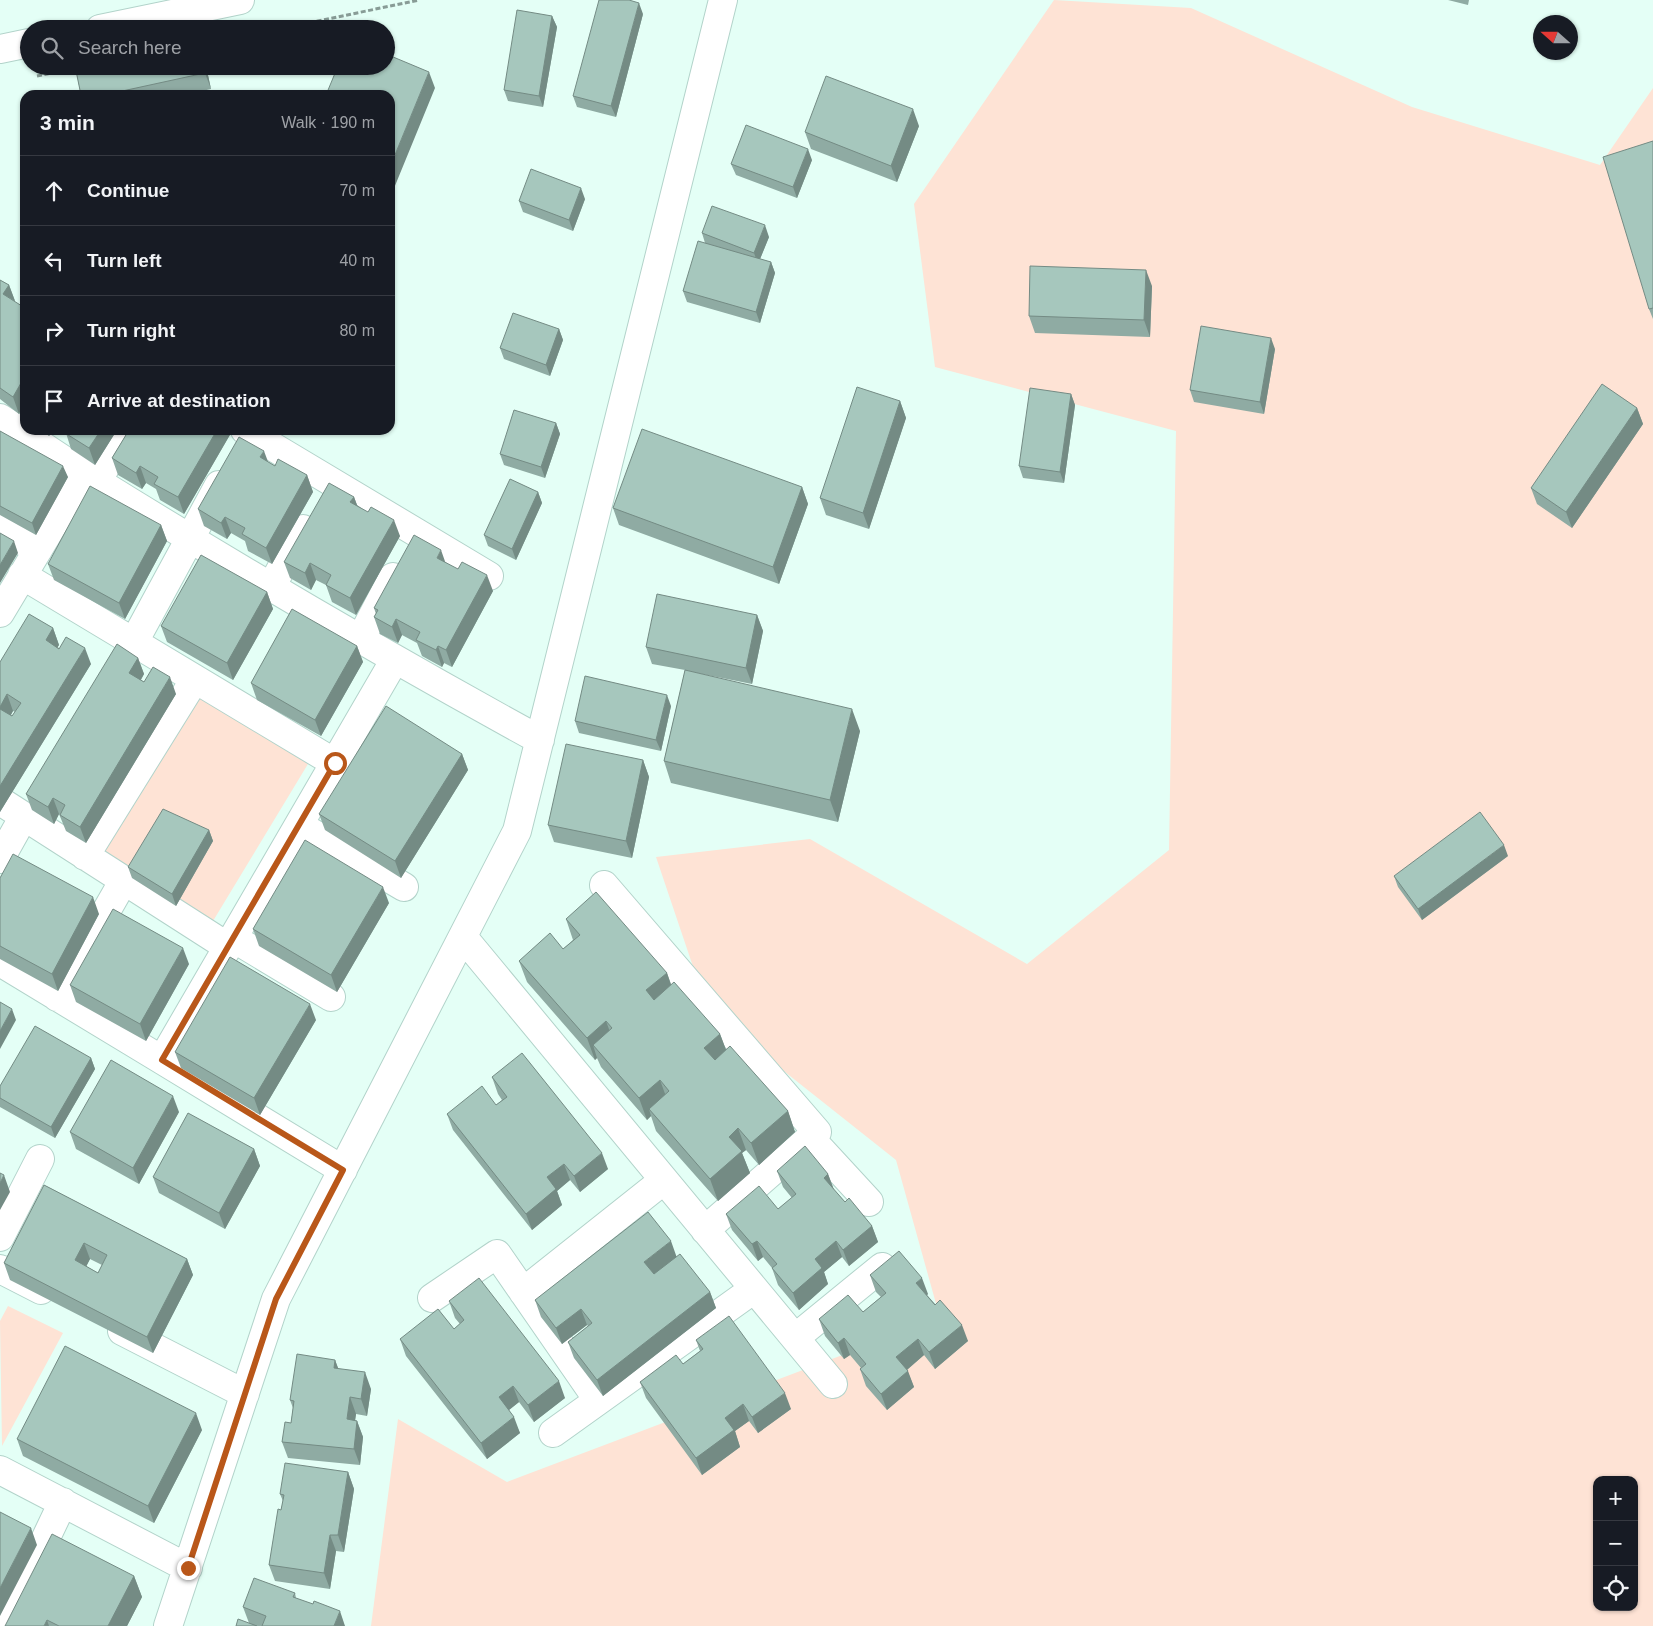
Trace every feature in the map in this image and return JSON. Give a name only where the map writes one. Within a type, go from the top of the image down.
[{"type":"street","points":[[143,20],[240,0]]},
{"type":"street","points":[[168,1626],[276,1299],[518,831],[723,0]]},
{"type":"street","points":[[0,48],[20,45]]},
{"type":"street","points":[[0,418],[20,429]]},
{"type":"street","points":[[30,435],[90,477],[271,587],[292,611],[360,640],[394,661],[540,740]]},
{"type":"street","points":[[0,613],[38,550],[90,477],[124,435]]},
{"type":"street","points":[[108,661],[128,639],[190,538],[245,435]]},
{"type":"street","points":[[254,435],[489,576]]},
{"type":"street","points":[[271,587],[330,481]]},
{"type":"street","points":[[0,528],[38,550]]},
{"type":"street","points":[[360,640],[417,532]]},
{"type":"street","points":[[22,576],[335,763]]},
{"type":"street","points":[[162,1060],[394,661]]},
{"type":"street","points":[[85,856],[195,679]]},
{"type":"street","points":[[240,706],[254,680]]},
{"type":"street","points":[[0,859],[13,809],[32,786]]},
{"type":"street","points":[[13,809],[124,880],[230,942],[330,997]]},
{"type":"street","points":[[299,825],[404,887]]},
{"type":"street","points":[[57,997],[124,880]]},
{"type":"street","points":[[604,885],[817,1132],[705,1230]]},
{"type":"street","points":[[463,937],[833,1384]]},
{"type":"street","points":[[0,962],[343,1170]]},
{"type":"street","points":[[810,1138],[869,1202]]},
{"type":"street","points":[[0,1237],[40,1159]]},
{"type":"street","points":[[523,1292],[664,1180]]},
{"type":"street","points":[[432,1298],[497,1254],[598,1400]]},
{"type":"street","points":[[795,1338],[882,1267]]},
{"type":"street","points":[[0,1269],[61,1300]]},
{"type":"street","points":[[552,1433],[754,1289]]},
{"type":"street","points":[[96,1318],[245,1394]]},
{"type":"street","points":[[0,1470],[188,1568]]},
{"type":"street","points":[[4,1626],[63,1502]]},
{"type":"path","points":[[323,20],[419,0]]},
{"type":"path","points":[[29,77],[40,75]]},
{"type":"shaded area","points":[[1054,0],[1191,8],[1412,107],[1600,165],[1653,88],[1653,1626],[371,1626],[398,1419],[507,1482],[940,1318],[896,1160],[708,1011],[656,857],[810,839],[1027,964],[1169,850],[1176,431],[935,367],[914,204]]},
{"type":"shaded area","points":[[198,694],[311,759],[213,921],[101,849]]},
{"type":"shaded area","points":[[8,1306],[63,1333],[2,1446],[0,1321]]},
{"type":"building","points":[[599,0],[629,0],[639,3],[611,106],[573,96]]},
{"type":"building","points":[[517,10],[552,16],[539,96],[504,90]]},
{"type":"building","points":[[395,58],[429,72],[395,155],[395,90],[328,90],[334,75],[395,75]]},
{"type":"building","points":[[77,75],[196,75],[127,90],[80,90]]},
{"type":"building","points":[[826,76],[913,109],[891,166],[805,132]]},
{"type":"building","points":[[746,125],[808,149],[793,187],[731,164]]},
{"type":"building","points":[[1653,141],[1653,308],[1649,309],[1603,157]]},
{"type":"building","points":[[531,169],[581,188],[569,220],[519,201]]},
{"type":"building","points":[[712,206],[765,225],[754,253],[702,233]]},
{"type":"building","points":[[698,241],[771,262],[756,312],[683,291]]},
{"type":"building","points":[[1030,266],[1146,270],[1144,320],[1029,316]]},
{"type":"building","points":[[0,280],[9,285],[3,294],[20,305],[20,385],[13,397],[0,388]]},
{"type":"building","points":[[513,313],[559,329],[546,365],[500,348]]},
{"type":"building","points":[[1201,326],[1271,338],[1260,402],[1190,390]]},
{"type":"building","points":[[1602,384],[1637,408],[1566,512],[1531,488]]},
{"type":"building","points":[[857,387],[900,401],[863,513],[820,498]]},
{"type":"building","points":[[1030,388],[1071,394],[1060,472],[1019,466]]},
{"type":"building","points":[[514,410],[556,423],[541,467],[500,454]]},
{"type":"building","points":[[642,429],[802,487],[773,567],[613,508]]},
{"type":"building","points":[[0,431],[63,466],[32,523],[0,506]]},
{"type":"building","points":[[68,435],[98,435],[89,448]]},
{"type":"building","points":[[126,435],[214,435],[178,497],[154,484],[158,477],[140,466],[136,473],[112,458]]},
{"type":"building","points":[[239,437],[264,451],[260,457],[275,466],[278,459],[307,475],[266,548],[242,534],[245,528],[225,517],[221,523],[198,509]]},
{"type":"building","points":[[510,479],[538,492],[512,549],[484,535]]},
{"type":"building","points":[[329,483],[354,497],[350,502],[368,512],[371,507],[394,520],[350,598],[326,585],[331,575],[310,563],[305,573],[284,562]]},
{"type":"building","points":[[90,486],[161,525],[119,603],[48,564]]},
{"type":"building","points":[[0,533],[14,541],[0,565]]},
{"type":"building","points":[[414,535],[441,550],[437,558],[458,569],[462,562],[487,575],[446,650],[438,646],[436,650],[416,640],[420,632],[396,619],[392,627],[374,617],[378,610],[374,608]]},
{"type":"building","points":[[201,555],[267,592],[227,663],[161,626]]},
{"type":"building","points":[[657,594],[757,615],[746,668],[646,647]]},
{"type":"building","points":[[292,609],[357,646],[315,720],[251,683]]},
{"type":"building","points":[[29,614],[53,628],[46,640],[59,649],[66,637],[85,648],[0,786],[0,709],[12,716],[21,703],[7,694],[0,707],[0,662]]},
{"type":"building","points":[[117,644],[138,658],[129,673],[144,682],[153,667],[170,677],[80,827],[60,815],[65,805],[53,798],[48,807],[26,794]]},
{"type":"building","points":[[685,670],[852,709],[830,800],[664,761]]},
{"type":"building","points":[[585,676],[667,695],[656,740],[575,721]]},
{"type":"building","points":[[386,706],[462,754],[395,861],[319,814]]},
{"type":"building","points":[[566,744],[643,760],[626,841],[548,825]]},
{"type":"building","points":[[163,809],[209,830],[172,894],[128,867]]},
{"type":"building","points":[[1480,812],[1504,845],[1418,909],[1394,876]]},
{"type":"building","points":[[305,840],[383,887],[331,975],[253,929]]},
{"type":"building","points":[[13,854],[93,897],[52,974],[0,946],[0,878]]},
{"type":"building","points":[[596,892],[667,973],[646,990],[654,1000],[674,982],[720,1034],[704,1048],[715,1060],[730,1046],[788,1111],[751,1143],[738,1128],[729,1137],[742,1151],[710,1179],[649,1109],[669,1091],[660,1080],[639,1098],[593,1045],[612,1028],[606,1021],[587,1038],[519,961],[550,933],[563,949],[580,935],[566,919]]},
{"type":"building","points":[[113,909],[183,948],[140,1024],[70,985]]},
{"type":"building","points":[[230,957],[310,1004],[254,1098],[175,1052]]},
{"type":"building","points":[[0,1002],[12,1009],[0,1031]]},
{"type":"building","points":[[35,1026],[91,1058],[51,1127],[0,1098],[0,1086]]},
{"type":"building","points":[[522,1053],[602,1153],[574,1176],[564,1164],[547,1177],[556,1189],[526,1214],[447,1114],[482,1086],[496,1105],[507,1097],[492,1077]]},
{"type":"building","points":[[111,1060],[173,1096],[133,1168],[70,1132]]},
{"type":"building","points":[[188,1113],[254,1149],[219,1213],[153,1177]]},
{"type":"building","points":[[805,1146],[828,1174],[824,1178],[845,1202],[849,1198],[872,1226],[843,1250],[836,1241],[815,1259],[822,1268],[793,1293],[772,1268],[777,1264],[757,1241],[752,1244],[726,1214],[759,1186],[778,1209],[796,1194],[777,1171]]},
{"type":"building","points":[[0,1173],[4,1175],[0,1183]]},
{"type":"building","points":[[44,1185],[187,1259],[147,1337],[4,1263]],"holes":[[[84,1243],[107,1255],[98,1273],[75,1260]]]},
{"type":"building","points":[[648,1212],[671,1241],[644,1262],[654,1274],[680,1254],[710,1292],[597,1380],[568,1342],[592,1323],[581,1309],[556,1328],[535,1300]]},
{"type":"building","points":[[899,1251],[922,1278],[916,1283],[935,1305],[940,1300],[962,1325],[929,1352],[918,1339],[896,1357],[908,1371],[881,1394],[860,1369],[866,1364],[844,1338],[838,1343],[819,1319],[848,1295],[863,1312],[886,1293],[870,1275]]},
{"type":"building","points":[[479,1278],[559,1381],[528,1405],[513,1386],[499,1397],[514,1417],[481,1443],[400,1339],[438,1309],[454,1329],[464,1320],[449,1301]]},
{"type":"building","points":[[729,1316],[785,1393],[752,1417],[743,1404],[725,1418],[734,1430],[696,1458],[640,1382],[676,1355],[683,1364],[703,1349],[696,1340]]},
{"type":"building","points":[[65,1346],[196,1413],[148,1506],[17,1439]]},
{"type":"building","points":[[297,1354],[335,1360],[334,1368],[365,1372],[361,1399],[350,1397],[347,1419],[357,1421],[354,1449],[282,1442],[285,1422],[291,1423],[294,1401],[290,1400]]},
{"type":"building","points":[[285,1463],[348,1472],[338,1535],[330,1535],[324,1573],[269,1565],[278,1509],[281,1510],[284,1495],[280,1494]]},
{"type":"building","points":[[0,1512],[31,1528],[0,1588]]},
{"type":"building","points":[[52,1534],[134,1576],[108,1626],[59,1626],[47,1620],[44,1626],[5,1626]]},
{"type":"building","points":[[254,1578],[295,1593],[293,1597],[313,1604],[314,1601],[340,1611],[334,1626],[262,1626],[266,1616],[243,1607]]},
{"type":"building","points":[[238,1619],[257,1626],[236,1626]]},
{"type":"route","points":[[188,1568],[276,1299],[343,1170],[162,1060],[335,763]]}]
